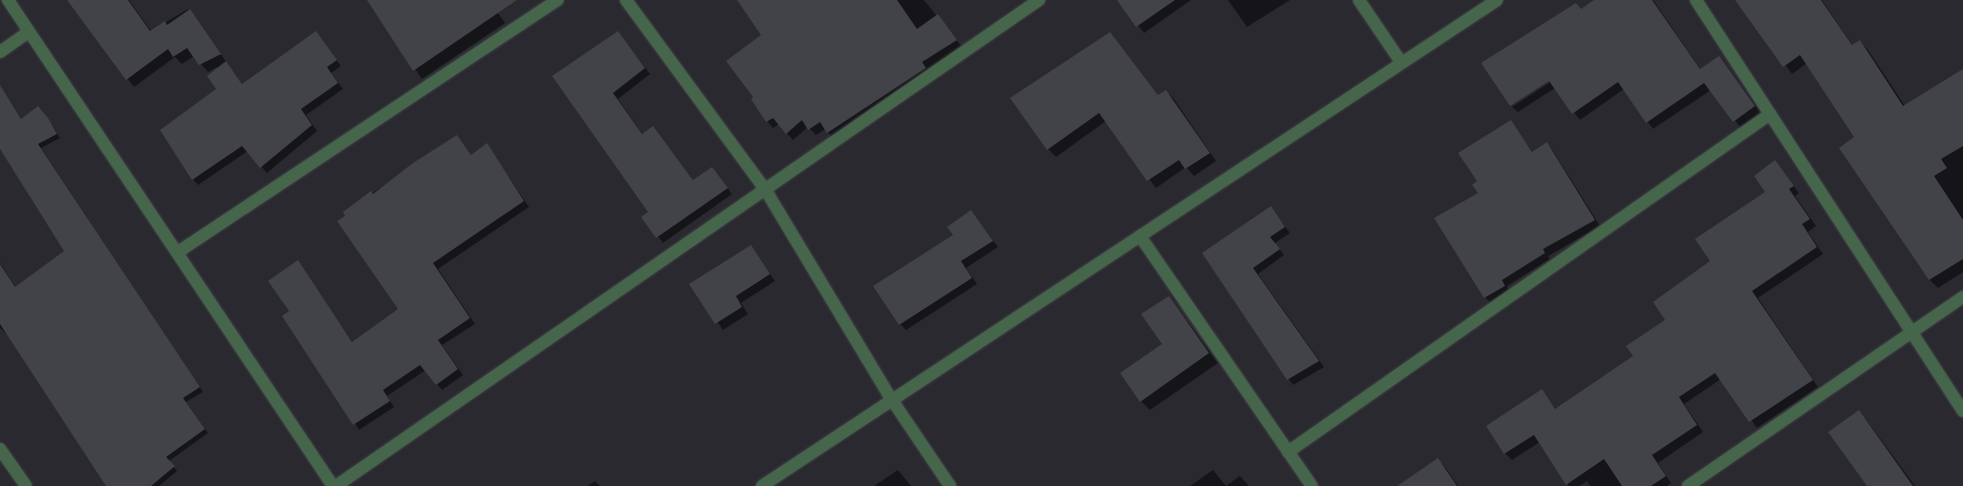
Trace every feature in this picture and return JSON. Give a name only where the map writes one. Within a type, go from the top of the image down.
[{"type":"street","points":[[8,0],[335,486],[1039,0]]},
{"type":"street","points":[[178,252],[558,0]]},
{"type":"street","points":[[626,0],[765,189],[892,400],[950,486]]},
{"type":"street","points":[[1359,0],[1402,62]]},
{"type":"street","points":[[762,486],[1497,0]]},
{"type":"street","points":[[1696,0],[1963,412]]},
{"type":"street","points":[[0,52],[29,32]]},
{"type":"street","points":[[1288,452],[1770,114]]},
{"type":"street","points":[[1140,236],[1312,486]]},
{"type":"street","points":[[1688,486],[1963,297]]},
{"type":"street","points":[[0,449],[26,486]]},
{"type":"building","points":[[67,0],[128,0],[150,31],[165,21],[167,25],[190,9],[221,54],[199,65],[187,48],[173,57],[168,49],[126,80]]},
{"type":"building","points":[[367,0],[517,0],[413,71]]},
{"type":"building","points":[[737,0],[897,0],[917,29],[938,14],[957,40],[922,62],[926,68],[827,133],[820,122],[808,130],[802,120],[786,134],[773,118],[766,122],[751,99],[753,97],[726,61],[761,35]]},
{"type":"building","points":[[1117,0],[1175,0],[1136,27]]},
{"type":"building","points":[[1594,0],[1652,0],[1700,69],[1719,56],[1755,106],[1733,122],[1704,83],[1646,123],[1618,82],[1572,114],[1549,81],[1510,106],[1481,63],[1576,3],[1581,9]]},
{"type":"building","points":[[1735,0],[1821,0],[1852,45],[1860,40],[1903,106],[1963,69],[1963,146],[1941,159],[1947,168],[1934,176],[1963,220],[1963,259],[1929,280],[1839,148],[1854,137],[1800,55],[1783,67]]},
{"type":"building","points":[[316,31],[337,60],[327,67],[338,83],[301,109],[312,125],[260,168],[242,146],[192,180],[160,130],[216,89],[207,76],[226,61],[242,84]]},
{"type":"building","points":[[618,31],[645,68],[613,93],[642,134],[653,126],[693,180],[712,167],[728,188],[656,238],[641,217],[648,212],[552,76]]},
{"type":"building","points":[[1110,32],[1158,95],[1166,90],[1210,153],[1185,169],[1179,160],[1147,181],[1099,113],[1047,150],[1010,98]]},
{"type":"building","points":[[0,85],[21,119],[38,106],[48,118],[57,134],[38,144],[200,387],[183,398],[205,429],[166,457],[175,466],[151,486],[106,486],[0,324],[0,264],[15,287],[64,251],[0,149]]},
{"type":"building","points":[[1511,120],[1532,152],[1547,142],[1595,220],[1543,249],[1545,253],[1502,280],[1505,286],[1484,298],[1434,218],[1478,193],[1472,185],[1477,181],[1458,153]]},
{"type":"building","points":[[457,135],[471,155],[487,143],[524,201],[433,263],[470,318],[438,340],[458,369],[436,385],[420,365],[383,390],[390,401],[353,425],[282,316],[289,311],[268,281],[298,260],[352,342],[398,309],[337,221],[345,216],[343,212],[371,191],[373,194],[413,163]]},
{"type":"building","points":[[1775,160],[1794,186],[1789,189],[1810,219],[1802,224],[1817,247],[1752,291],[1813,380],[1749,422],[1715,373],[1679,397],[1697,425],[1652,455],[1666,476],[1651,486],[1622,486],[1604,459],[1566,485],[1534,435],[1504,454],[1486,426],[1542,389],[1555,409],[1633,356],[1626,346],[1665,320],[1653,302],[1710,261],[1695,239],[1765,192],[1754,176]]},
{"type":"building","points":[[1271,206],[1285,227],[1270,237],[1280,249],[1253,268],[1319,361],[1287,380],[1202,253]]},
{"type":"building","points":[[971,210],[993,241],[961,261],[972,278],[899,325],[873,286],[953,235],[947,227]]},
{"type":"building","points":[[751,245],[770,274],[736,296],[742,307],[715,324],[689,284]]},
{"type":"building","points":[[1169,296],[1209,353],[1140,402],[1120,373],[1162,344],[1141,314]]},
{"type":"building","points":[[1859,410],[1913,486],[1867,486],[1828,432]]},
{"type":"building","points":[[1438,458],[1457,486],[1397,486]]}]
